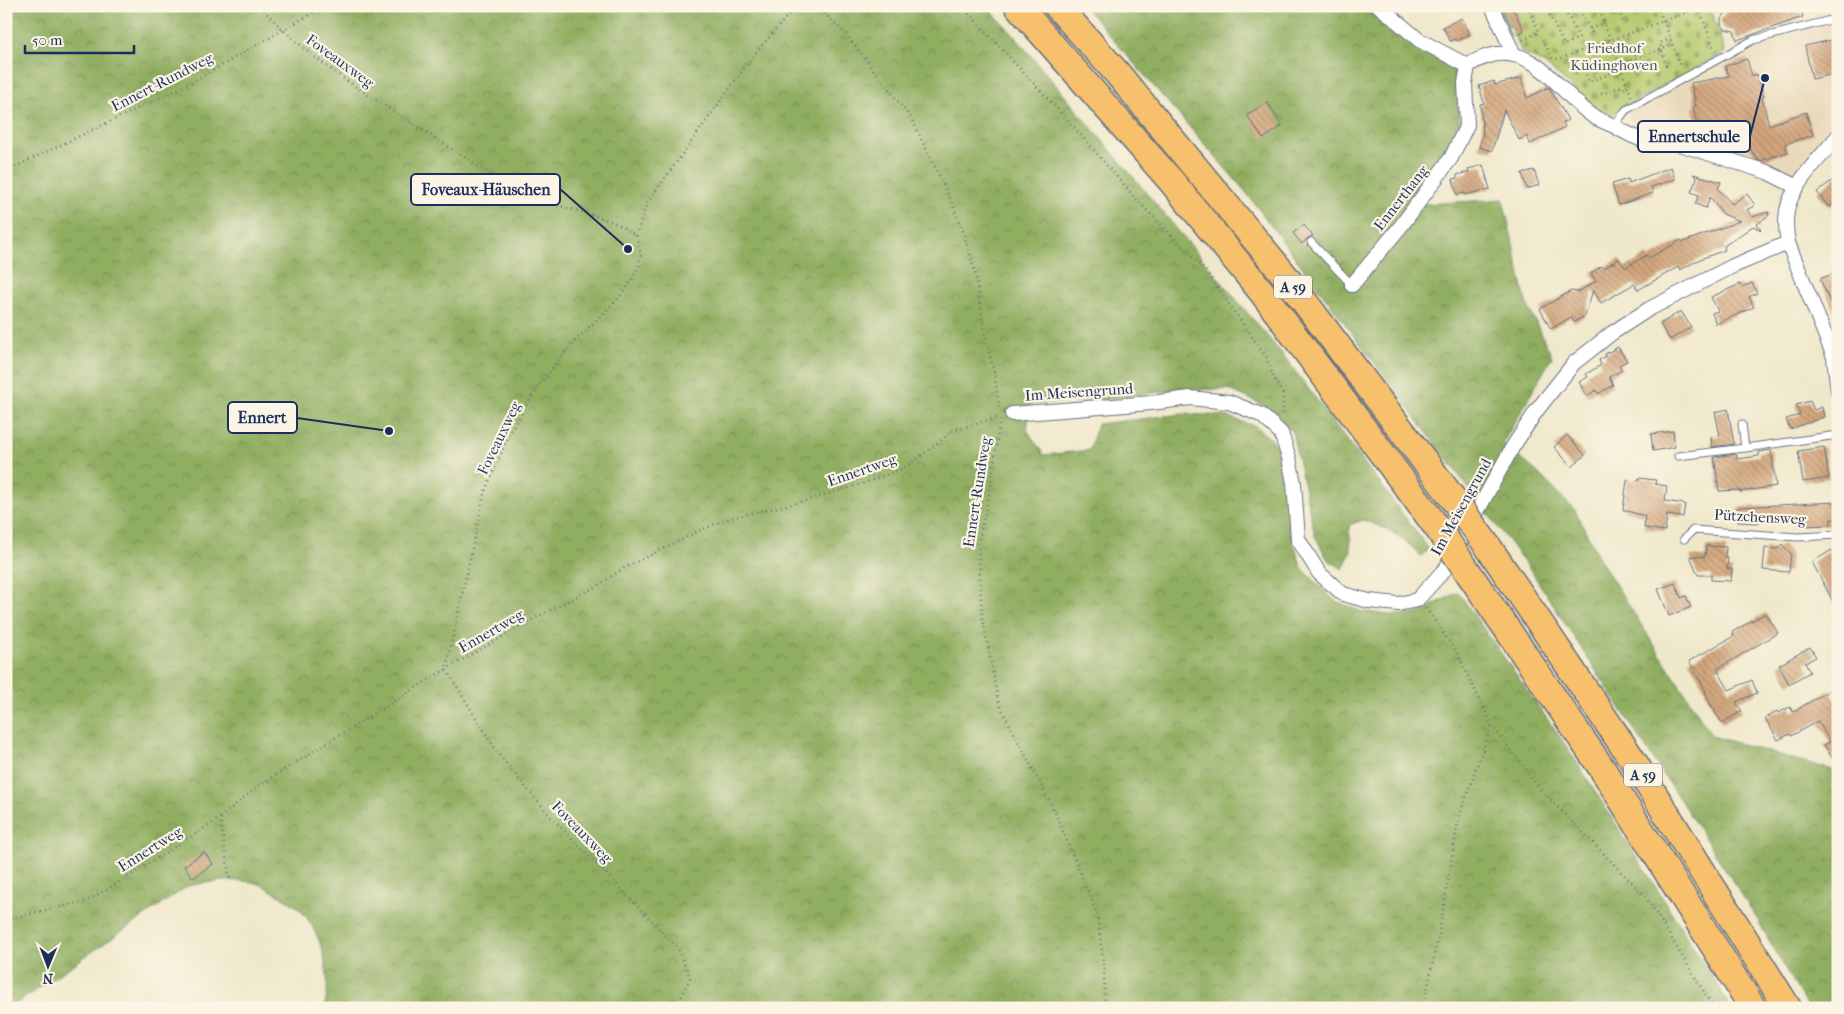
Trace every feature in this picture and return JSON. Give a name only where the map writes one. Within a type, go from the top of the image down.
[{"type":"highway","name":"A 59","points":[[1018,6],[1172,182],[1262,292],[1439,530],[1603,770],[1753,1008]]},
{"type":"highway","name":"A 59","points":[[1057,6],[1118,73],[1282,272],[1460,508],[1632,759],[1788,1008]]},
{"type":"street","points":[[1379,6],[1420,40],[1464,65],[1474,60],[1515,49]]},
{"type":"street","points":[[1492,6],[1515,49],[1560,84],[1596,118],[1614,126],[1625,134],[1639,139],[1676,143],[1767,172],[1797,187]]},
{"type":"street","name":"Ennerthang","points":[[1352,285],[1401,226],[1451,158],[1467,125],[1464,65]]},
{"type":"street","points":[[1838,136],[1791,197],[1787,209],[1786,226],[1788,243],[1834,357],[1838,391]]},
{"type":"street","name":"Im Meisengrund","points":[[1004,413],[1151,403],[1190,398],[1229,402],[1261,415],[1281,434],[1289,458],[1294,483],[1298,539],[1319,574],[1343,594],[1369,601],[1398,604],[1417,600],[1446,568],[1512,448],[1537,410],[1574,363],[1612,333],[1649,309],[1733,266],[1788,243]]},
{"type":"lane","points":[[1614,126],[1626,110],[1753,40],[1838,18]]},
{"type":"lane","name":"Ennerthang","points":[[1312,242],[1352,285]]},
{"type":"lane","points":[[1742,424],[1745,448]]},
{"type":"lane","points":[[1678,456],[1838,435]]},
{"type":"lane","name":"Pützchensweg","points":[[1684,539],[1693,530],[1798,536],[1838,535]]},
{"type":"path","name":"Foveauxweg","points":[[260,6],[282,30],[318,61],[355,88],[527,194],[562,208],[619,224],[636,236],[641,256],[638,268],[631,282],[616,301],[571,345],[539,385],[510,432],[484,494],[446,669],[499,755],[549,815],[678,948],[690,978],[676,1008]]},
{"type":"path","name":"Ennert-Rundweg","points":[[6,171],[187,85],[325,6]]},
{"type":"path","points":[[636,236],[647,203],[748,63],[796,6]]},
{"type":"path","name":"Ennert-Rundweg","points":[[817,6],[846,34],[911,118],[950,196],[975,272],[984,330],[1004,413],[989,496],[978,543],[982,616],[999,704],[1054,810],[1097,913],[1104,967],[1105,1008]]},
{"type":"path","points":[[962,6],[1073,126],[1137,200],[1206,271],[1266,356],[1274,379],[1283,394],[1281,434]]},
{"type":"path","points":[[1515,49],[1539,32],[1527,6]]},
{"type":"path","points":[[1545,6],[1564,45],[1579,38],[1562,6]]},
{"type":"path","points":[[1576,6],[1593,34]]},
{"type":"path","points":[[1598,6],[1632,98]]},
{"type":"path","points":[[1617,6],[1624,25]]},
{"type":"path","points":[[1658,6],[1682,70]]},
{"type":"path","points":[[1674,6],[1677,16]]},
{"type":"path","points":[[1691,6],[1693,11]]},
{"type":"path","points":[[1545,44],[1552,58],[1559,59],[1704,6]]},
{"type":"path","points":[[1699,8],[1713,46]]},
{"type":"path","points":[[1590,29],[1604,23]]},
{"type":"path","points":[[1666,66],[1660,43],[1671,39]]},
{"type":"path","points":[[1632,45],[1636,58]]},
{"type":"path","points":[[1631,60],[1673,45]]},
{"type":"path","points":[[1583,65],[1589,82],[1621,69]]},
{"type":"path","points":[[1601,94],[1620,87],[1622,89],[1628,87]]},
{"type":"path","name":"Ennertweg","points":[[6,919],[87,901],[134,874],[220,818],[258,786],[446,669],[537,617],[597,586],[624,568],[703,529],[730,518],[801,502],[864,483],[902,469],[952,431],[1004,413]]},
{"type":"path","points":[[1417,600],[1427,609],[1458,653],[1492,725],[1540,789],[1646,897],[1714,1008]]},
{"type":"path","points":[[1423,1008],[1439,934],[1459,816],[1492,725]]},
{"type":"path","points":[[220,818],[230,881]]},
{"type":"shaded area","points":[[1838,22],[1838,111],[1814,150],[1793,171],[1783,171],[1675,136],[1640,133],[1633,127],[1628,113],[1754,44]]},
{"type":"green space","points":[[6,6],[986,6],[1011,32],[1283,355],[1429,549],[1421,556],[1395,534],[1363,520],[1349,525],[1351,551],[1343,569],[1328,560],[1315,536],[1292,432],[1261,404],[1228,389],[1178,390],[1106,399],[1031,404],[1027,430],[1044,455],[1090,450],[1097,424],[1183,414],[1226,416],[1257,427],[1277,445],[1291,535],[1302,568],[1334,600],[1360,611],[1389,615],[1416,614],[1458,592],[1569,750],[1732,1008],[324,1008],[327,997],[327,972],[321,947],[311,924],[304,914],[288,900],[258,883],[232,881],[188,886],[10,1008],[6,1008]]},
{"type":"green space","points":[[1084,6],[1362,6],[1374,16],[1459,66],[1456,91],[1460,123],[1440,164],[1412,205],[1503,199],[1526,302],[1552,357],[1503,443],[1538,473],[1575,510],[1600,560],[1712,736],[1833,770],[1838,775],[1838,1008],[1808,1008],[1753,912],[1531,571],[1245,191]]},
{"type":"green space","name":"Friedhof Küdinghoven","points":[[1500,6],[1710,6],[1725,52],[1607,117],[1545,64],[1522,52]]},
{"type":"building","points":[[1502,6],[1512,6],[1524,31],[1515,35]]},
{"type":"building","points":[[1725,6],[1800,6],[1803,17],[1737,40],[1734,31],[1725,29],[1721,24],[1721,19],[1727,11]]},
{"type":"building","points":[[1462,18],[1470,34],[1457,41],[1456,39],[1450,41],[1443,27]]},
{"type":"building","points":[[1832,40],[1838,73],[1812,79],[1805,46]]},
{"type":"building","points":[[1747,59],[1752,76],[1757,74],[1764,97],[1762,98],[1769,125],[1806,112],[1813,135],[1785,144],[1788,152],[1760,161],[1741,135],[1702,142],[1698,120],[1696,120],[1693,107],[1696,106],[1691,83],[1729,76],[1725,66]]},
{"type":"building","points":[[1521,78],[1527,98],[1549,87],[1568,120],[1563,123],[1565,127],[1530,144],[1527,136],[1519,140],[1504,110],[1492,151],[1479,147],[1483,133],[1480,104],[1484,103],[1479,86],[1494,81],[1495,85]]},
{"type":"building","points":[[1267,102],[1282,126],[1263,139],[1247,115]]},
{"type":"building","points":[[1483,165],[1490,189],[1457,195],[1453,179],[1457,178],[1457,175],[1469,172],[1468,169]]},
{"type":"building","points":[[1671,167],[1675,179],[1651,187],[1653,193],[1619,205],[1612,184],[1628,179],[1629,183]]},
{"type":"building","points":[[1534,170],[1539,185],[1527,189],[1522,173]]},
{"type":"building","points":[[1693,174],[1721,182],[1718,189],[1732,204],[1747,194],[1755,205],[1747,210],[1752,217],[1768,212],[1769,215],[1757,224],[1761,230],[1753,226],[1724,246],[1725,250],[1700,259],[1680,270],[1678,267],[1638,290],[1634,284],[1601,303],[1593,290],[1585,316],[1574,322],[1571,317],[1551,329],[1540,309],[1571,291],[1578,292],[1596,281],[1591,273],[1602,266],[1604,268],[1619,259],[1625,268],[1647,255],[1649,258],[1681,240],[1683,242],[1740,221],[1723,214],[1710,197],[1706,208],[1695,204],[1699,195],[1691,192],[1697,178]]},
{"type":"building","points":[[1838,176],[1838,201],[1829,207],[1817,192]]},
{"type":"building","points":[[1304,225],[1313,236],[1302,244],[1293,233]]},
{"type":"building","points":[[1838,272],[1838,320],[1820,279]]},
{"type":"building","points":[[1752,283],[1757,293],[1749,297],[1754,307],[1716,324],[1712,313],[1718,311],[1711,297],[1740,284],[1742,287]]},
{"type":"building","points":[[1681,311],[1691,327],[1670,340],[1660,324]]},
{"type":"building","points":[[1618,347],[1627,361],[1619,365],[1622,370],[1609,377],[1613,385],[1598,394],[1596,390],[1587,396],[1579,382],[1588,377],[1586,374],[1601,365],[1599,360],[1606,356],[1605,354]]},
{"type":"building","points":[[1810,401],[1814,410],[1822,407],[1824,417],[1790,429],[1786,419],[1800,415],[1796,405]]},
{"type":"building","points":[[1728,409],[1734,444],[1712,447],[1711,437],[1720,436],[1715,412]]},
{"type":"building","points":[[1673,431],[1675,447],[1653,451],[1651,434]]},
{"type":"building","points":[[1567,435],[1585,455],[1572,467],[1554,447]]},
{"type":"building","points":[[1824,447],[1829,478],[1803,482],[1798,451]]},
{"type":"building","points":[[1771,450],[1776,486],[1740,492],[1740,490],[1719,491],[1714,457],[1736,454],[1737,459],[1759,456],[1759,452]]},
{"type":"building","points":[[1639,478],[1656,480],[1655,484],[1667,486],[1665,501],[1685,504],[1683,517],[1667,515],[1665,531],[1644,528],[1645,516],[1623,510],[1627,480],[1639,481]]},
{"type":"building","points":[[1837,502],[1838,519],[1831,519],[1831,525],[1800,526],[1800,521],[1793,521],[1793,517],[1760,516],[1759,523],[1738,522],[1739,507]]},
{"type":"building","points":[[1782,544],[1791,554],[1789,572],[1763,570],[1765,548],[1777,549]]},
{"type":"building","points":[[1706,546],[1726,547],[1727,569],[1732,569],[1731,581],[1711,580],[1711,575],[1698,575],[1690,556],[1705,557]]},
{"type":"building","points":[[1832,550],[1838,560],[1838,611],[1812,562]]},
{"type":"building","points":[[1675,583],[1681,598],[1686,596],[1691,607],[1669,616],[1658,589]]},
{"type":"building","points":[[1766,613],[1778,633],[1717,669],[1729,690],[1752,680],[1757,693],[1736,702],[1742,711],[1722,723],[1689,661],[1734,636],[1732,632]]},
{"type":"building","points":[[1810,647],[1816,657],[1805,663],[1810,672],[1789,684],[1779,665]]},
{"type":"building","points":[[1830,690],[1838,703],[1838,767],[1824,745],[1830,742],[1818,721],[1791,736],[1790,734],[1778,740],[1765,718],[1777,711],[1778,713],[1790,707],[1793,712]]},
{"type":"building","points":[[204,852],[213,864],[193,878],[184,866]]},
{"type":"place","name":"Ennertschule","points":[[1765,78]]},
{"type":"place","name":"Foveaux-Häuschen","points":[[628,249]]},
{"type":"place","name":"Ennert","points":[[389,431]]}]
